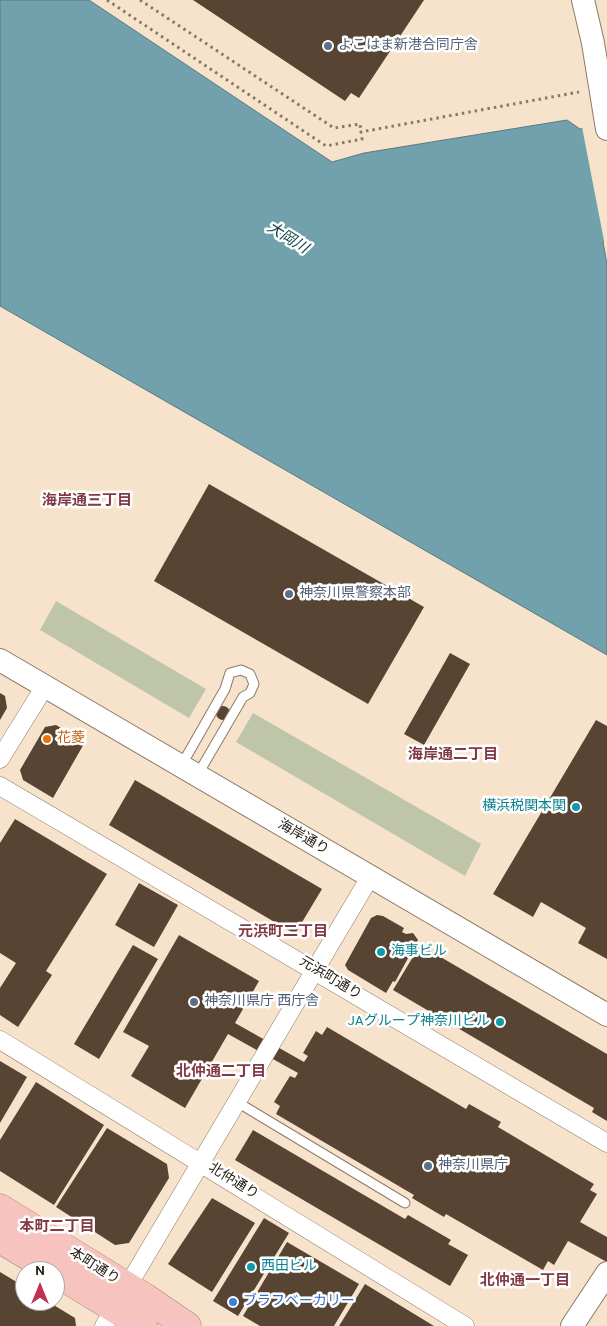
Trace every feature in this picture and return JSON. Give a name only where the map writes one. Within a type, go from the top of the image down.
[{"type":"highway","name":"本町通り","points":[[0,1208],[115,1308],[187,1326]]},
{"type":"highway","name":"本町通り","points":[[0,1239],[36,1261]]},
{"type":"highway","name":"本町通り","points":[[65,1278],[142,1326]]},
{"type":"street","points":[[583,0],[605,119]]},
{"type":"street","name":"海岸通り","points":[[0,660],[607,1015]]},
{"type":"street","points":[[0,759],[45,686]]},
{"type":"street","name":"元浜町通り","points":[[0,786],[607,1143]]},
{"type":"street","points":[[115,1308],[370,877]]},
{"type":"street","name":"北仲通り","points":[[0,1040],[465,1326]]},
{"type":"street","points":[[572,1326],[607,1273]]},
{"type":"lane","points":[[242,670],[250,674],[254,684],[250,693],[243,697],[189,771],[225,689],[230,673],[242,670]]},
{"type":"lane","points":[[237,1102],[405,1203]]},
{"type":"path","points":[[106,0],[326,146],[362,139],[360,124],[334,128],[140,0]]},
{"type":"path","points":[[361,132],[581,91]]},
{"type":"green space","points":[[56,601],[206,689],[189,718],[40,630]]},
{"type":"green space","points":[[253,713],[481,844],[465,876],[236,742]]},
{"type":"water","name":"大岡川","points":[[0,0],[89,0],[332,162],[364,153],[567,120],[580,129],[607,126],[607,241],[603,242],[607,264],[607,655],[0,306]]},
{"type":"pier","points":[[607,124],[607,251],[606,251],[582,127]]},
{"type":"building","name":"よこはま新港合同庁舎","points":[[193,0],[424,0],[359,98],[351,93],[345,101]]},
{"type":"building","name":"神奈川県警察本部","points":[[209,484],[424,607],[368,704],[154,581]]},
{"type":"building","points":[[450,653],[470,664],[424,745],[404,734]]},
{"type":"building","points":[[0,693],[5,696],[7,708],[0,720]]},
{"type":"building","points":[[223,706],[228,708],[230,713],[228,718],[223,720],[218,718],[216,713],[218,708]]},
{"type":"building","name":"横浜税関本関","points":[[596,720],[607,726],[607,959],[578,943],[586,928],[541,902],[533,917],[493,894]]},
{"type":"building","points":[[56,725],[85,742],[53,798],[23,780],[20,770],[45,727]]},
{"type":"building","points":[[135,780],[322,889],[295,934],[109,825]]},
{"type":"building","points":[[15,819],[107,874],[46,971],[52,975],[18,1027],[0,1015],[0,988],[16,963],[0,953],[0,843]]},
{"type":"building","points":[[139,883],[178,905],[154,947],[115,925]]},
{"type":"building","name":"海事ビル","points":[[377,915],[383,916],[404,928],[402,932],[406,934],[413,933],[418,940],[395,982],[393,981],[386,993],[348,970],[345,965],[371,918]]},
{"type":"building","points":[[179,935],[259,981],[235,1023],[304,1062],[308,1056],[303,1053],[316,1031],[322,1035],[327,1027],[466,1109],[469,1104],[501,1122],[498,1127],[594,1184],[590,1190],[597,1194],[580,1222],[607,1237],[607,1262],[568,1241],[554,1265],[548,1261],[543,1270],[446,1214],[444,1217],[412,1198],[414,1195],[276,1114],[280,1106],[274,1102],[290,1076],[295,1078],[298,1073],[228,1034],[185,1108],[131,1076],[149,1046],[123,1032]]},
{"type":"building","points":[[133,945],[158,959],[99,1059],[74,1044]]},
{"type":"building","name":"JAグループ神奈川ビル","points":[[420,945],[607,1054],[607,1121],[592,1112],[594,1108],[393,990]]},
{"type":"building","points":[[0,1061],[27,1077],[0,1123]]},
{"type":"building","points":[[36,1082],[104,1125],[54,1205],[0,1171],[0,1140]]},
{"type":"building","points":[[107,1128],[167,1164],[169,1178],[129,1243],[115,1245],[56,1207]]},
{"type":"building","points":[[253,1130],[405,1219],[408,1215],[451,1240],[448,1244],[468,1255],[450,1286],[235,1160]]},
{"type":"building","points":[[212,1198],[255,1223],[212,1292],[168,1264]]},
{"type":"building","name":"西田ビル","points":[[264,1218],[289,1233],[238,1316],[213,1301]]},
{"type":"building","points":[[287,1242],[359,1284],[334,1326],[260,1326],[243,1316]]},
{"type":"building","points":[[0,1272],[15,1281],[15,1311],[63,1311],[75,1318],[76,1326],[0,1326]]},
{"type":"building","points":[[365,1284],[434,1326],[339,1326]]},
{"type":"place","name":"よこはま新港合同庁舎","points":[[328,46]]},
{"type":"place","name":"神奈川県警察本部","points":[[289,594]]},
{"type":"place","name":"花菱","points":[[47,739]]},
{"type":"place","name":"横浜税関本関","points":[[576,807]]},
{"type":"place","name":"海事ビル","points":[[381,952]]},
{"type":"place","name":"神奈川県庁 西庁舎","points":[[194,1002]]},
{"type":"place","name":"JAグループ神奈川ビル","points":[[500,1022]]},
{"type":"place","name":"神奈川県庁","points":[[428,1166]]},
{"type":"place","name":"西田ビル","points":[[251,1267]]},
{"type":"place","name":"ブラフベーカリー","points":[[233,1302]]},
{"type":"district","name":"海岸通三丁目","points":[[87,502]]},
{"type":"district","name":"海岸通二丁目","points":[[453,756]]},
{"type":"district","name":"元浜町二丁目","points":[[283,933]]},
{"type":"district","name":"北仲通二丁目","points":[[221,1073]]},
{"type":"district","name":"本町二丁目","points":[[57,1228]]},
{"type":"district","name":"北仲通一丁目","points":[[525,1282]]}]
